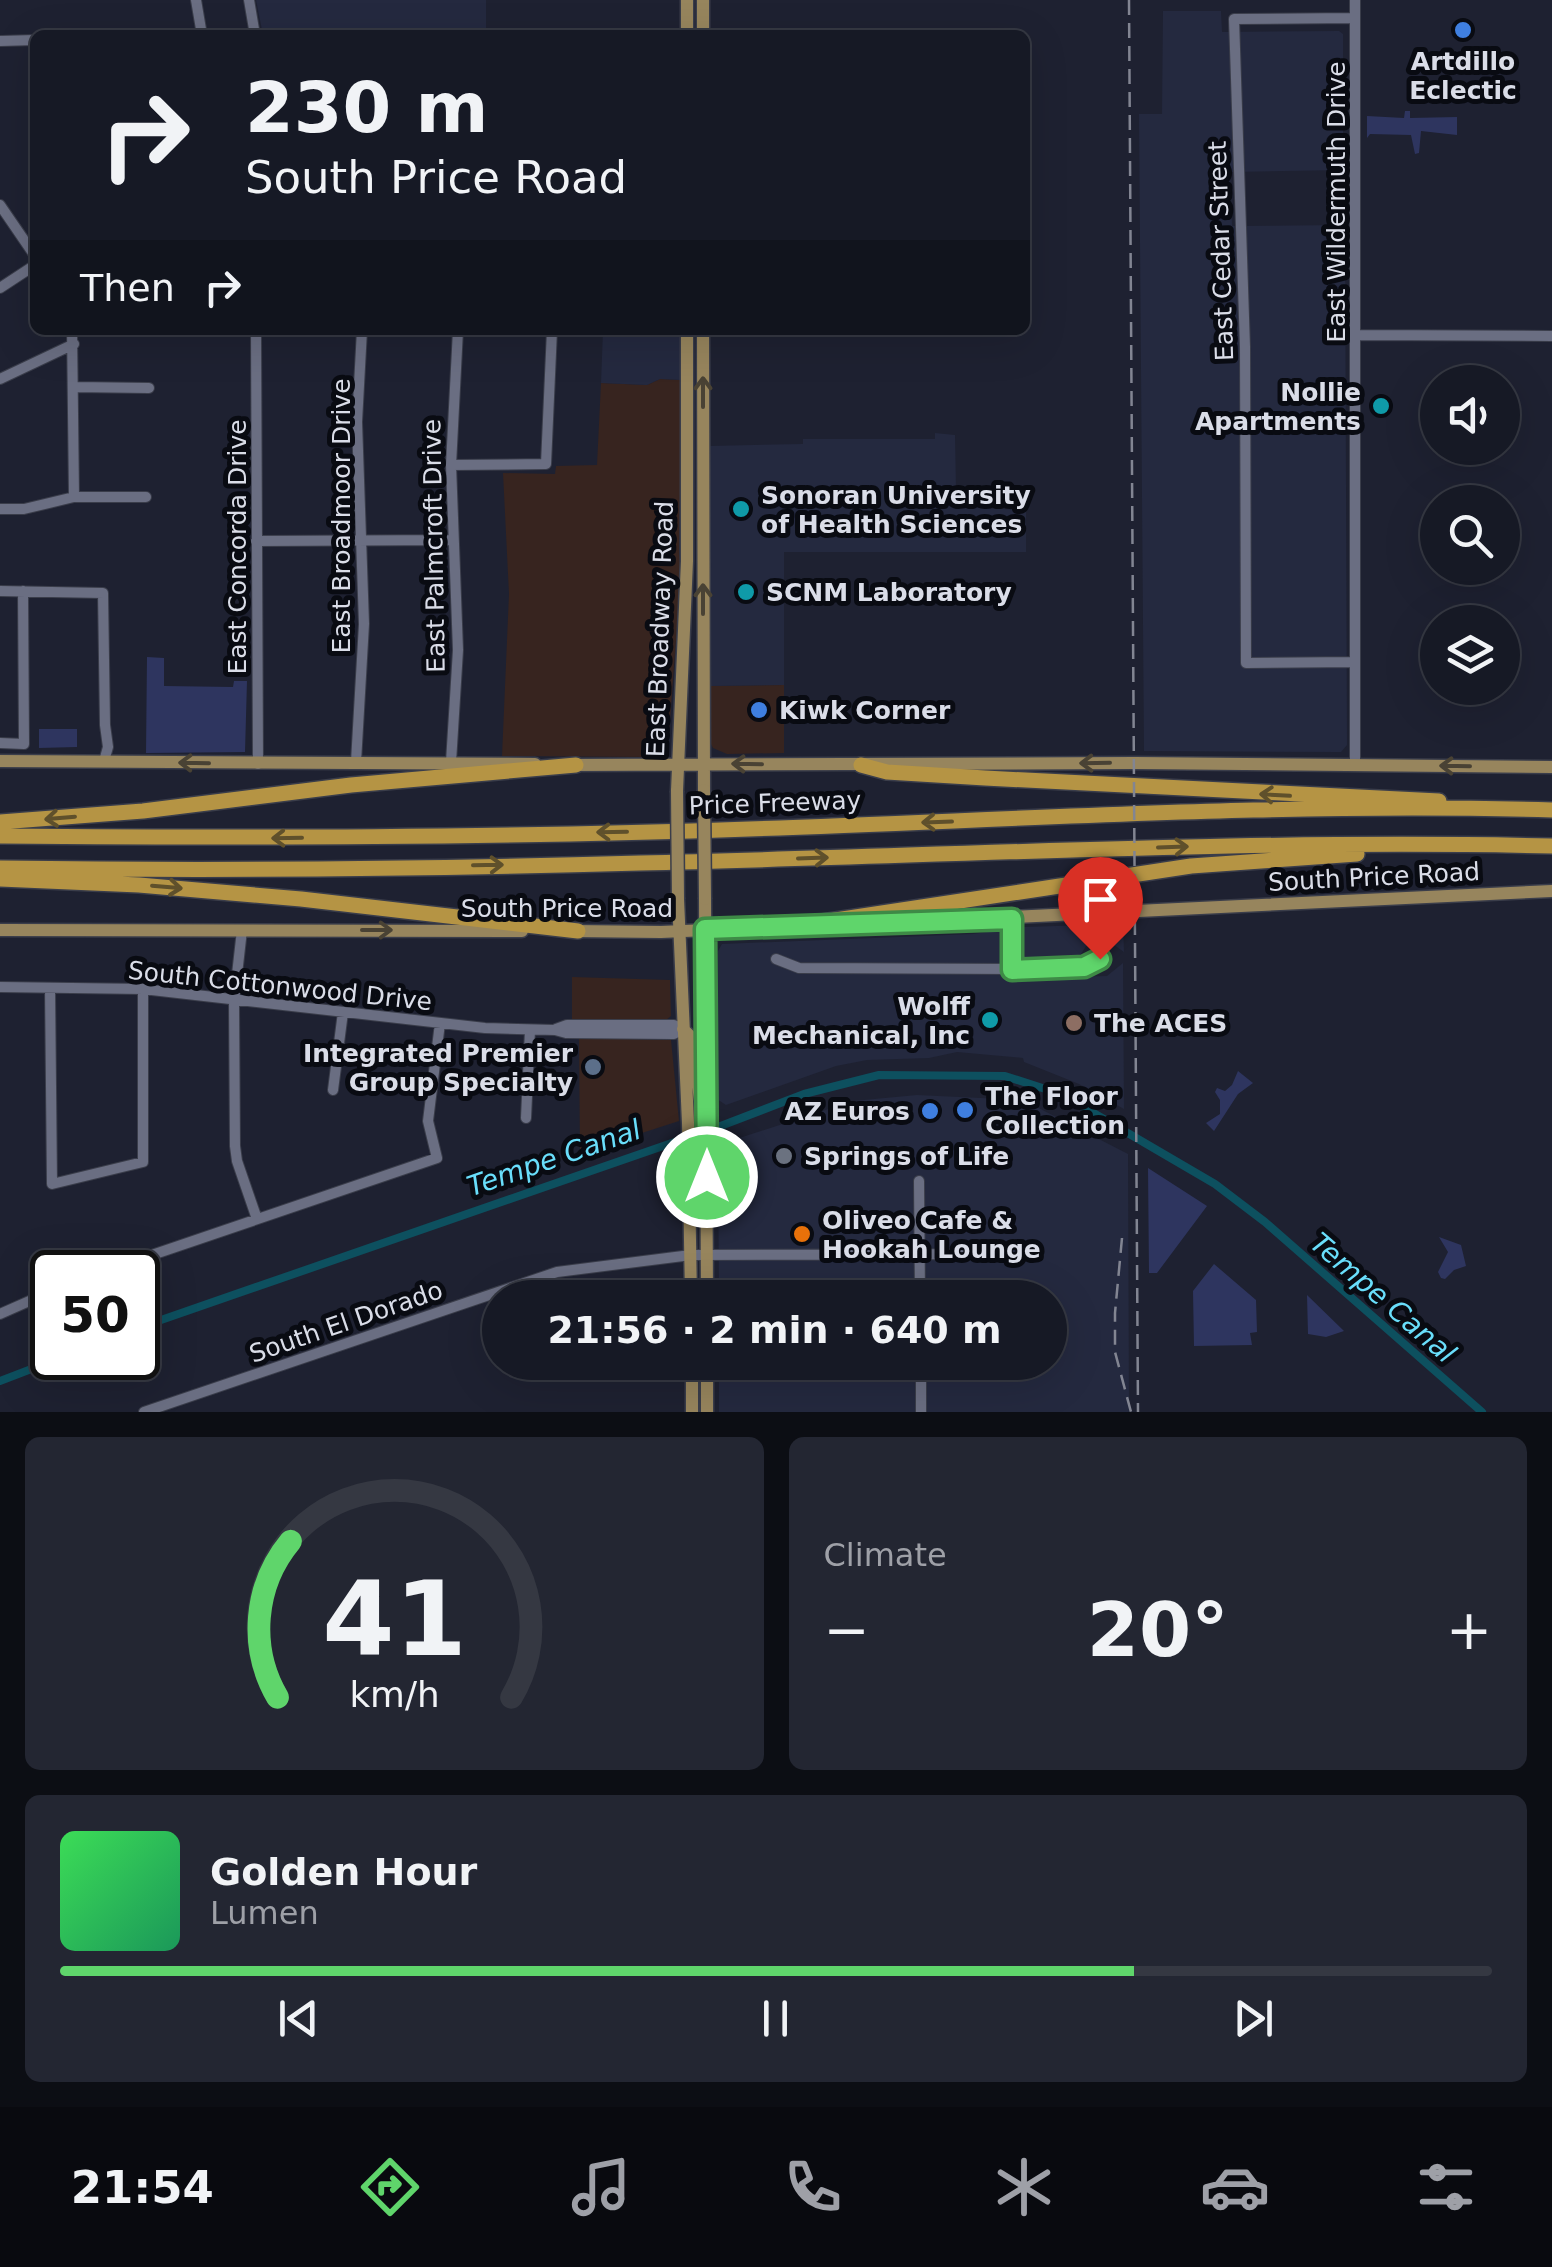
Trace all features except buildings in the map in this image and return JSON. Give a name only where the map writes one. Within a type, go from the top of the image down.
[{"type":"highway","points":[[0,822],[143,811],[576,765]]},
{"type":"highway","points":[[861,765],[887,772],[1250,794],[1406,798],[1512,808]]},
{"type":"highway","name":"Price Freeway","points":[[0,836],[252,838],[664,831],[1231,812],[1552,810]]},
{"type":"highway","points":[[0,868],[638,864],[1250,844],[1552,846]]},
{"type":"highway","points":[[796,926],[1191,866],[1303,856],[1405,854],[1455,844]]},
{"type":"highway","points":[[0,879],[249,894],[578,931]]},
{"type":"main road","points":[[688,0],[688,30]]},
{"type":"main road","points":[[703,0],[703,30]]},
{"type":"main road","name":"East Broadway Road","points":[[684,1029],[678,930],[677,764],[687,560],[687,335]]},
{"type":"main road","name":"East Broadway Road","points":[[703,335],[706,1116]]},
{"type":"main road","points":[[687,453],[703,453]]},
{"type":"main road","points":[[687,560],[703,560]]},
{"type":"main road","points":[[0,761],[1552,766]]},
{"type":"main road","name":"South Price Road","points":[[0,930],[678,930],[1012,919],[1552,891]]},
{"type":"main road","points":[[684,1029],[693,1039],[706,1116],[707,1280]]},
{"type":"main road","points":[[684,1029],[691,1280]]},
{"type":"main road","points":[[692,1380],[692,1412]]},
{"type":"main road","points":[[707,1380],[708,1412]]},
{"type":"street","points":[[196,0],[201,30]]},
{"type":"street","points":[[249,0],[255,30]]},
{"type":"street","name":"East Wildermuth Drive","points":[[1354,764],[1355,0]]},
{"type":"street","name":"East Cedar Street","points":[[1355,18],[1234,18],[1245,347],[1246,663],[1355,662]]},
{"type":"street","points":[[0,40],[30,40]]},
{"type":"street","points":[[0,204],[30,249]]},
{"type":"street","points":[[0,288],[30,268]]},
{"type":"street","points":[[73,335],[74,497]]},
{"type":"street","name":"East Concorda Drive","points":[[256,335],[258,764]]},
{"type":"street","name":"East Broadmoor Drive","points":[[356,762],[364,624],[357,422],[362,335]]},
{"type":"street","name":"East Palmcroft Drive","points":[[451,762],[458,650],[452,465],[458,335]]},
{"type":"street","points":[[452,465],[546,464],[552,335]]},
{"type":"street","points":[[1356,335],[1552,336]]},
{"type":"street","points":[[0,380],[74,344]]},
{"type":"street","points":[[74,387],[149,388]]},
{"type":"street","points":[[0,510],[24,510],[74,497],[146,497]]},
{"type":"street","points":[[256,541],[453,540]]},
{"type":"street","points":[[0,591],[103,592],[108,747],[104,761]]},
{"type":"street","points":[[0,744],[24,744],[23,591]]},
{"type":"street","points":[[1012,919],[1012,970]]},
{"type":"street","points":[[242,930],[234,1001],[237,1161],[257,1219]]},
{"type":"street","points":[[776,959],[799,968],[1012,970],[1084,967],[1100,959]]},
{"type":"street","name":"South Cottonwood Drive","points":[[0,987],[143,989],[440,1023],[566,1033],[674,1034],[684,1029]]},
{"type":"street","points":[[50,988],[52,1184],[143,1162],[143,989]]},
{"type":"street","points":[[333,1090],[343,1012]]},
{"type":"street","points":[[160,1252],[437,1158],[428,1120],[440,1023]]},
{"type":"street","points":[[613,1034],[626,1025]]},
{"type":"street","name":"South Cottonwood Drive","points":[[555,1030],[567,1026],[626,1025],[674,1025],[684,1029]]},
{"type":"street","points":[[526,1118],[530,1030]]},
{"type":"street","points":[[919,1181],[920,1280]]},
{"type":"street","name":"South El Dorado","points":[[144,1412],[557,1272],[691,1255],[1004,1254]]},
{"type":"street","points":[[0,1314],[30,1300]]},
{"type":"street","points":[[920,1380],[921,1412]]},
{"type":"shaded area","points":[[256,0],[486,0],[486,30],[262,30]]},
{"type":"shaded area","points":[[1163,11],[1221,11],[1222,32],[1343,34],[1343,170],[1230,172],[1232,226],[1345,225],[1347,745],[1341,752],[1144,751],[1139,114],[1162,114]]},
{"type":"shaded area","points":[[1405,111],[1410,111],[1410,118],[1457,117],[1457,135],[1421,131],[1419,153],[1415,154],[1411,135],[1370,134],[1367,138],[1367,116],[1404,118]]},
{"type":"shaded area","points":[[603,335],[682,335],[682,380],[660,379],[647,385],[601,383]]},
{"type":"shaded area","points":[[660,379],[682,380],[681,573],[668,747],[655,757],[502,756],[509,594],[503,473],[555,474],[556,466],[597,465],[601,383],[647,385]]},
{"type":"shaded area","points":[[935,433],[955,435],[956,489],[981,490],[981,508],[1026,510],[1026,552],[784,552],[784,685],[709,686],[709,446],[803,444],[803,439],[935,439]]},
{"type":"shaded area","points":[[147,657],[164,658],[164,686],[233,687],[234,681],[247,681],[245,752],[146,753]]},
{"type":"shaded area","points":[[784,685],[784,753],[727,754],[713,748],[709,740],[709,686]]},
{"type":"shaded area","points":[[39,729],[77,729],[77,747],[39,748]]},
{"type":"shaded area","points":[[1123,924],[1124,952],[1101,941],[1086,946],[1078,959],[1022,959],[1023,978],[1107,976],[1123,963],[1124,1109],[1079,1084],[1024,1062],[1023,1058],[957,1052],[836,1066],[726,1105],[717,1099],[718,951],[722,944]]},
{"type":"shaded area","points":[[572,977],[670,980],[671,1016],[666,1020],[572,1021]]},
{"type":"shaded area","points":[[579,1038],[671,1040],[679,1121],[580,1153]]},
{"type":"shaded area","points":[[1238,1071],[1253,1083],[1238,1094],[1214,1131],[1206,1123],[1220,1114],[1220,1100],[1215,1092],[1232,1085]]},
{"type":"shaded area","points":[[917,1095],[1023,1100],[1128,1154],[1129,1412],[719,1412],[719,1380],[1067,1380],[1067,1280],[719,1280],[718,1154],[724,1143],[853,1101]]},
{"type":"shaded area","points":[[1148,1168],[1207,1206],[1157,1273],[1149,1273]]},
{"type":"shaded area","points":[[1439,1237],[1461,1245],[1466,1266],[1445,1279],[1438,1272],[1448,1252]]},
{"type":"shaded area","points":[[1214,1264],[1256,1300],[1257,1332],[1250,1333],[1252,1345],[1194,1346],[1193,1291]]},
{"type":"shaded area","points":[[1307,1295],[1344,1331],[1326,1337],[1308,1334]]},
{"type":"waterway","name":"Tempe Canal","points":[[160,1320],[804,1094],[879,1075],[1005,1076],[1061,1094],[1215,1184],[1265,1222],[1482,1412]]},
{"type":"waterway","name":"Tempe Canal","points":[[0,1381],[30,1370]]},
{"type":"railway","points":[[1129,0],[1138,1412]]},
{"type":"railway","points":[[1122,1238],[1115,1352],[1131,1412]]},
{"type":"place","name":"Artdillo Eclectic","points":[[1463,30]]},
{"type":"place","name":"Nollie Apartments","points":[[1381,406]]},
{"type":"place","name":"Sonoran University of Health Sciences","points":[[741,509]]},
{"type":"place","name":"SCNM Laboratory","points":[[746,592]]},
{"type":"place","name":"Kiwk Corner","points":[[759,710]]},
{"type":"place","name":"Wolff Mechanical, Inc","points":[[990,1020]]},
{"type":"place","name":"The ACES","points":[[1074,1023]]},
{"type":"place","name":"Integrated Premier Group Specialty","points":[[593,1067]]},
{"type":"place","name":"The Floor Collection","points":[[965,1110]]},
{"type":"place","name":"AZ Euros","points":[[930,1111]]},
{"type":"place","name":"Springs of Life","points":[[784,1156]]},
{"type":"place","name":"Oliveo Cafe & Hookah Lounge","points":[[802,1234]]},
{"type":"route","points":[[707,1177],[705,929],[1012,919],[1012,970],[1084,967],[1100,959]]}]
